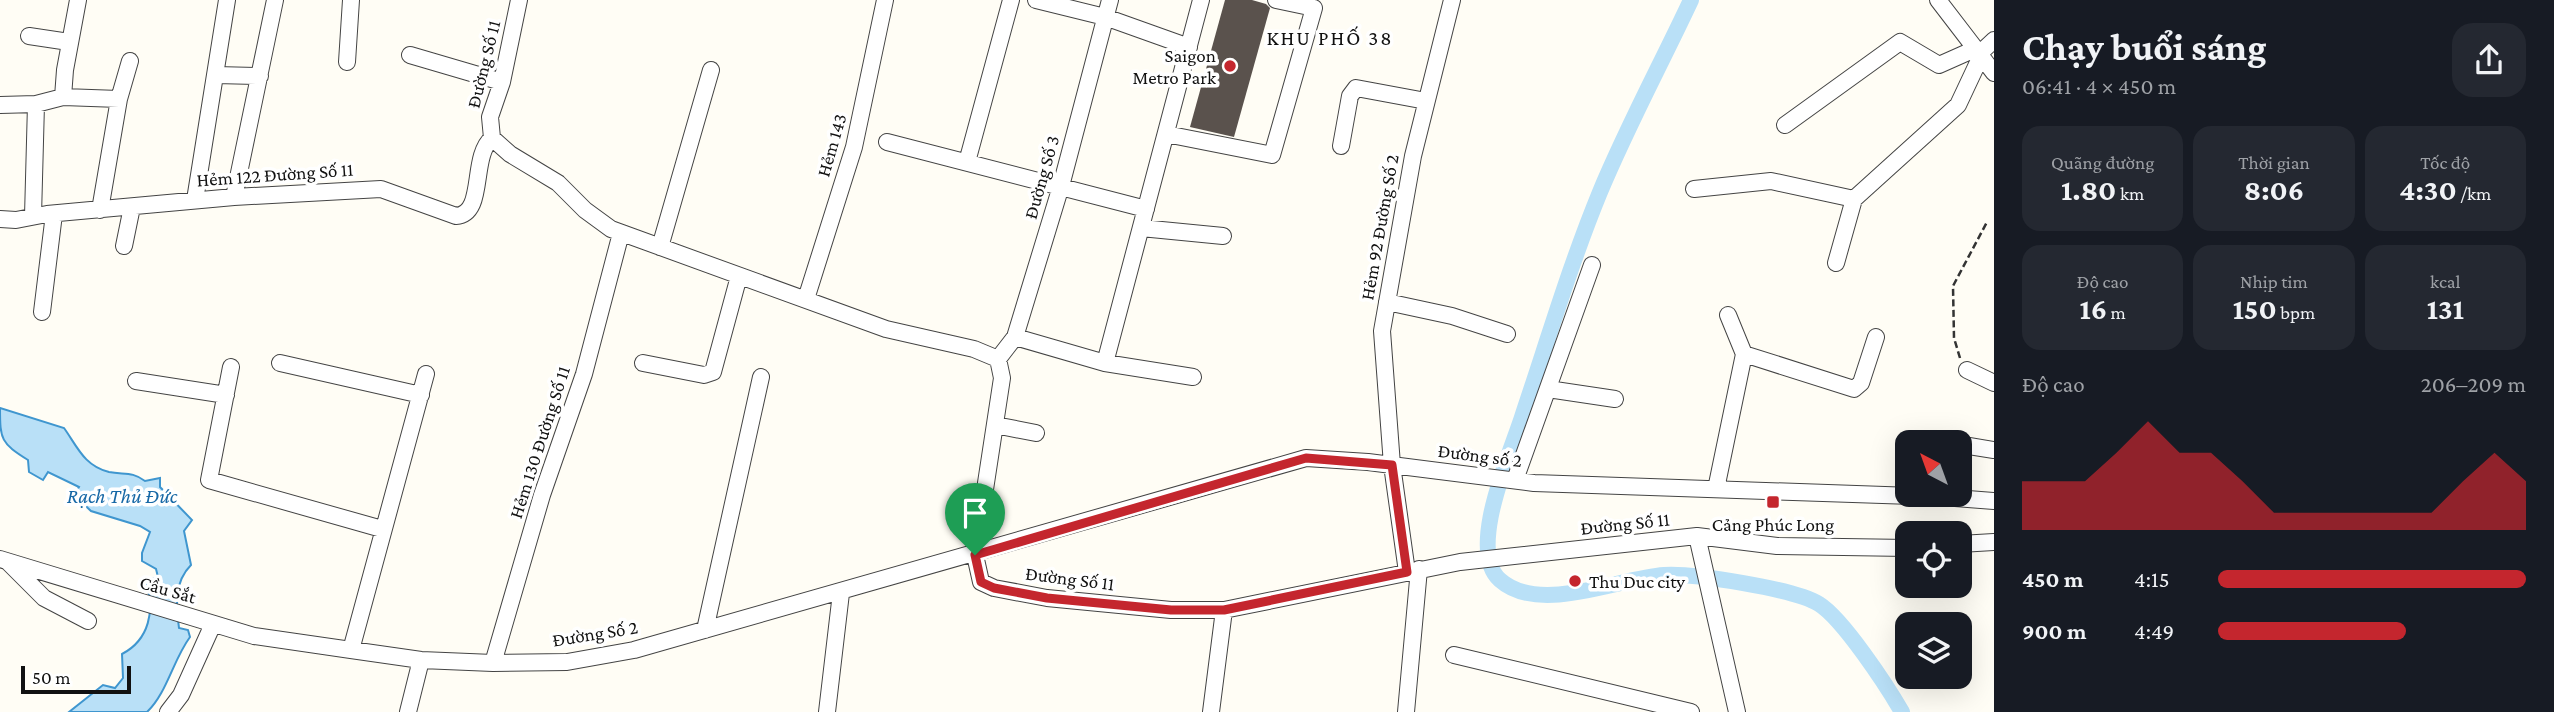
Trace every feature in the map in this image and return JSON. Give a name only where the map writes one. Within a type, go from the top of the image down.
[{"type":"street","points":[[63,97],[69,42],[78,0]]},
{"type":"street","points":[[195,200],[227,0]]},
{"type":"street","points":[[234,197],[275,0]]},
{"type":"street","points":[[347,61],[351,0]]},
{"type":"street","name":"Đường Số 11","points":[[492,138],[490,117],[502,82],[519,0]]},
{"type":"street","name":"Hẻm 143","points":[[806,299],[854,147],[885,0]]},
{"type":"street","points":[[967,162],[1012,0]]},
{"type":"street","points":[[1036,0],[1105,17],[1189,47]]},
{"type":"street","name":"Đường Số 3","points":[[998,359],[1015,337],[1061,186],[1110,0]]},
{"type":"street","points":[[1105,363],[1201,0]]},
{"type":"street","points":[[1166,134],[1272,155],[1314,8],[1276,0]]},
{"type":"street","name":"Hẻm 92 Đường Số 2","points":[[1406,712],[1413,570],[1392,465],[1381,331],[1413,156],[1452,0]]},
{"type":"street","points":[[1942,2],[1994,73]]},
{"type":"street","points":[[29,36],[69,42]]},
{"type":"street","points":[[1785,125],[1900,42],[1939,65],[1979,53],[1994,40]]},
{"type":"street","points":[[1836,263],[1854,199],[1958,104],[1979,53]]},
{"type":"street","points":[[410,55],[502,82]]},
{"type":"street","points":[[100,210],[119,99],[130,61]]},
{"type":"street","points":[[660,247],[711,70]]},
{"type":"street","points":[[216,75],[260,76]]},
{"type":"street","points":[[1341,146],[1350,96],[1356,88],[1426,101]]},
{"type":"street","points":[[0,105],[36,104],[63,97],[119,99]]},
{"type":"street","points":[[33,216],[36,104]]},
{"type":"street","points":[[492,138],[510,154],[558,183],[585,210],[621,233],[886,329],[974,349],[998,359],[1002,378],[975,555]]},
{"type":"street","name":"Hẻm 122 Đường Số 11","points":[[0,219],[195,200],[381,189],[456,216],[463,216],[469,212],[474,198],[483,150],[492,138]]},
{"type":"street","points":[[887,142],[1146,209]]},
{"type":"street","points":[[1694,189],[1771,181],[1854,199]]},
{"type":"street","points":[[124,246],[132,207]]},
{"type":"street","points":[[42,312],[54,214]]},
{"type":"street","points":[[1141,228],[1223,236]]},
{"type":"street","name":"Hẻm 130 Đường Số 11","points":[[493,663],[542,495],[584,374],[621,233]]},
{"type":"street","points":[[1515,481],[1592,265]]},
{"type":"street","points":[[643,363],[704,375],[713,372],[739,275]]},
{"type":"street","points":[[1387,302],[1452,316],[1507,334]]},
{"type":"street","points":[[1716,489],[1744,354],[1728,315]]},
{"type":"street","points":[[1015,337],[1105,363],[1193,377]]},
{"type":"street","points":[[1744,354],[1854,388],[1861,383],[1876,337]]},
{"type":"street","points":[[281,363],[421,395]]},
{"type":"street","points":[[231,367],[209,480],[382,529]]},
{"type":"street","points":[[1967,370],[1994,383]]},
{"type":"street","points":[[351,650],[426,374]]},
{"type":"street","points":[[705,630],[761,377]]},
{"type":"street","points":[[136,381],[226,395]]},
{"type":"street","points":[[1548,389],[1615,399]]},
{"type":"street","points":[[995,425],[1036,433]]},
{"type":"street","points":[[1972,446],[1994,450]]},
{"type":"street","name":"Đường số 2","points":[[975,555],[1306,458],[1392,465],[1515,481],[1994,501]]},
{"type":"street","points":[[1697,536],[1737,712]]},
{"type":"street","name":"Đường Số 11","points":[[975,555],[981,582],[994,588],[1047,598],[1157,609],[1224,610],[1413,570],[1469,561],[1697,536],[1777,546],[1895,548]]},
{"type":"street","points":[[1972,543],[1994,542]]},
{"type":"street","name":"Đường Số 2","points":[[213,624],[254,636],[421,660],[566,662],[634,650],[975,555]]},
{"type":"street","points":[[4,560],[44,598],[88,621]]},
{"type":"street","name":"Cầu Sắt","points":[[4,560],[213,624]]},
{"type":"street","points":[[827,712],[841,593]]},
{"type":"street","points":[[1212,712],[1224,610]]},
{"type":"street","points":[[168,712],[176,705],[213,624]]},
{"type":"street","points":[[1454,655],[1690,712]]},
{"type":"street","points":[[408,712],[421,660]]},
{"type":"path","points":[[1967,370],[1957,354],[1954,338],[1953,286],[1987,222]]},
{"type":"water","name":"Rạch Thủ Đức","points":[[0,408],[64,428],[87,460],[100,469],[132,475],[145,481],[160,478],[160,487],[192,520],[184,531],[191,565],[179,586],[177,602],[179,628],[188,630],[190,637],[160,696],[147,712],[69,712],[103,685],[115,688],[123,678],[122,654],[139,641],[144,632],[150,613],[145,581],[158,577],[156,569],[142,561],[142,553],[150,532],[140,526],[91,511],[74,495],[79,487],[48,472],[43,480],[29,472],[28,460],[4,440]]},
{"type":"building","name":"Saigon Metro Park","points":[[1225,0],[1252,0],[1270,8],[1234,137],[1190,127]]},
{"type":"waterway","points":[[1691,0],[1610,168],[1579,247],[1495,499],[1489,524],[1491,566],[1500,580],[1516,590],[1536,594],[1580,592],[1646,578],[1678,575],[1743,583],[1807,598],[1829,612],[1852,638],[1902,712]]},
{"type":"place","name":"Saigon Metro Park","points":[[1230,66]]},
{"type":"place","name":"Cảng Phúc Long","points":[[1773,502]]},
{"type":"place","name":"Thu Duc city","points":[[1575,581]]},
{"type":"district","name":"KHU PHỐ 38","points":[[1330,38]]},
{"type":"route","points":[[1306,458],[1392,465],[1407,572],[1224,610],[1171,610],[1047,598],[994,588],[981,582],[975,555],[1306,458]]}]
